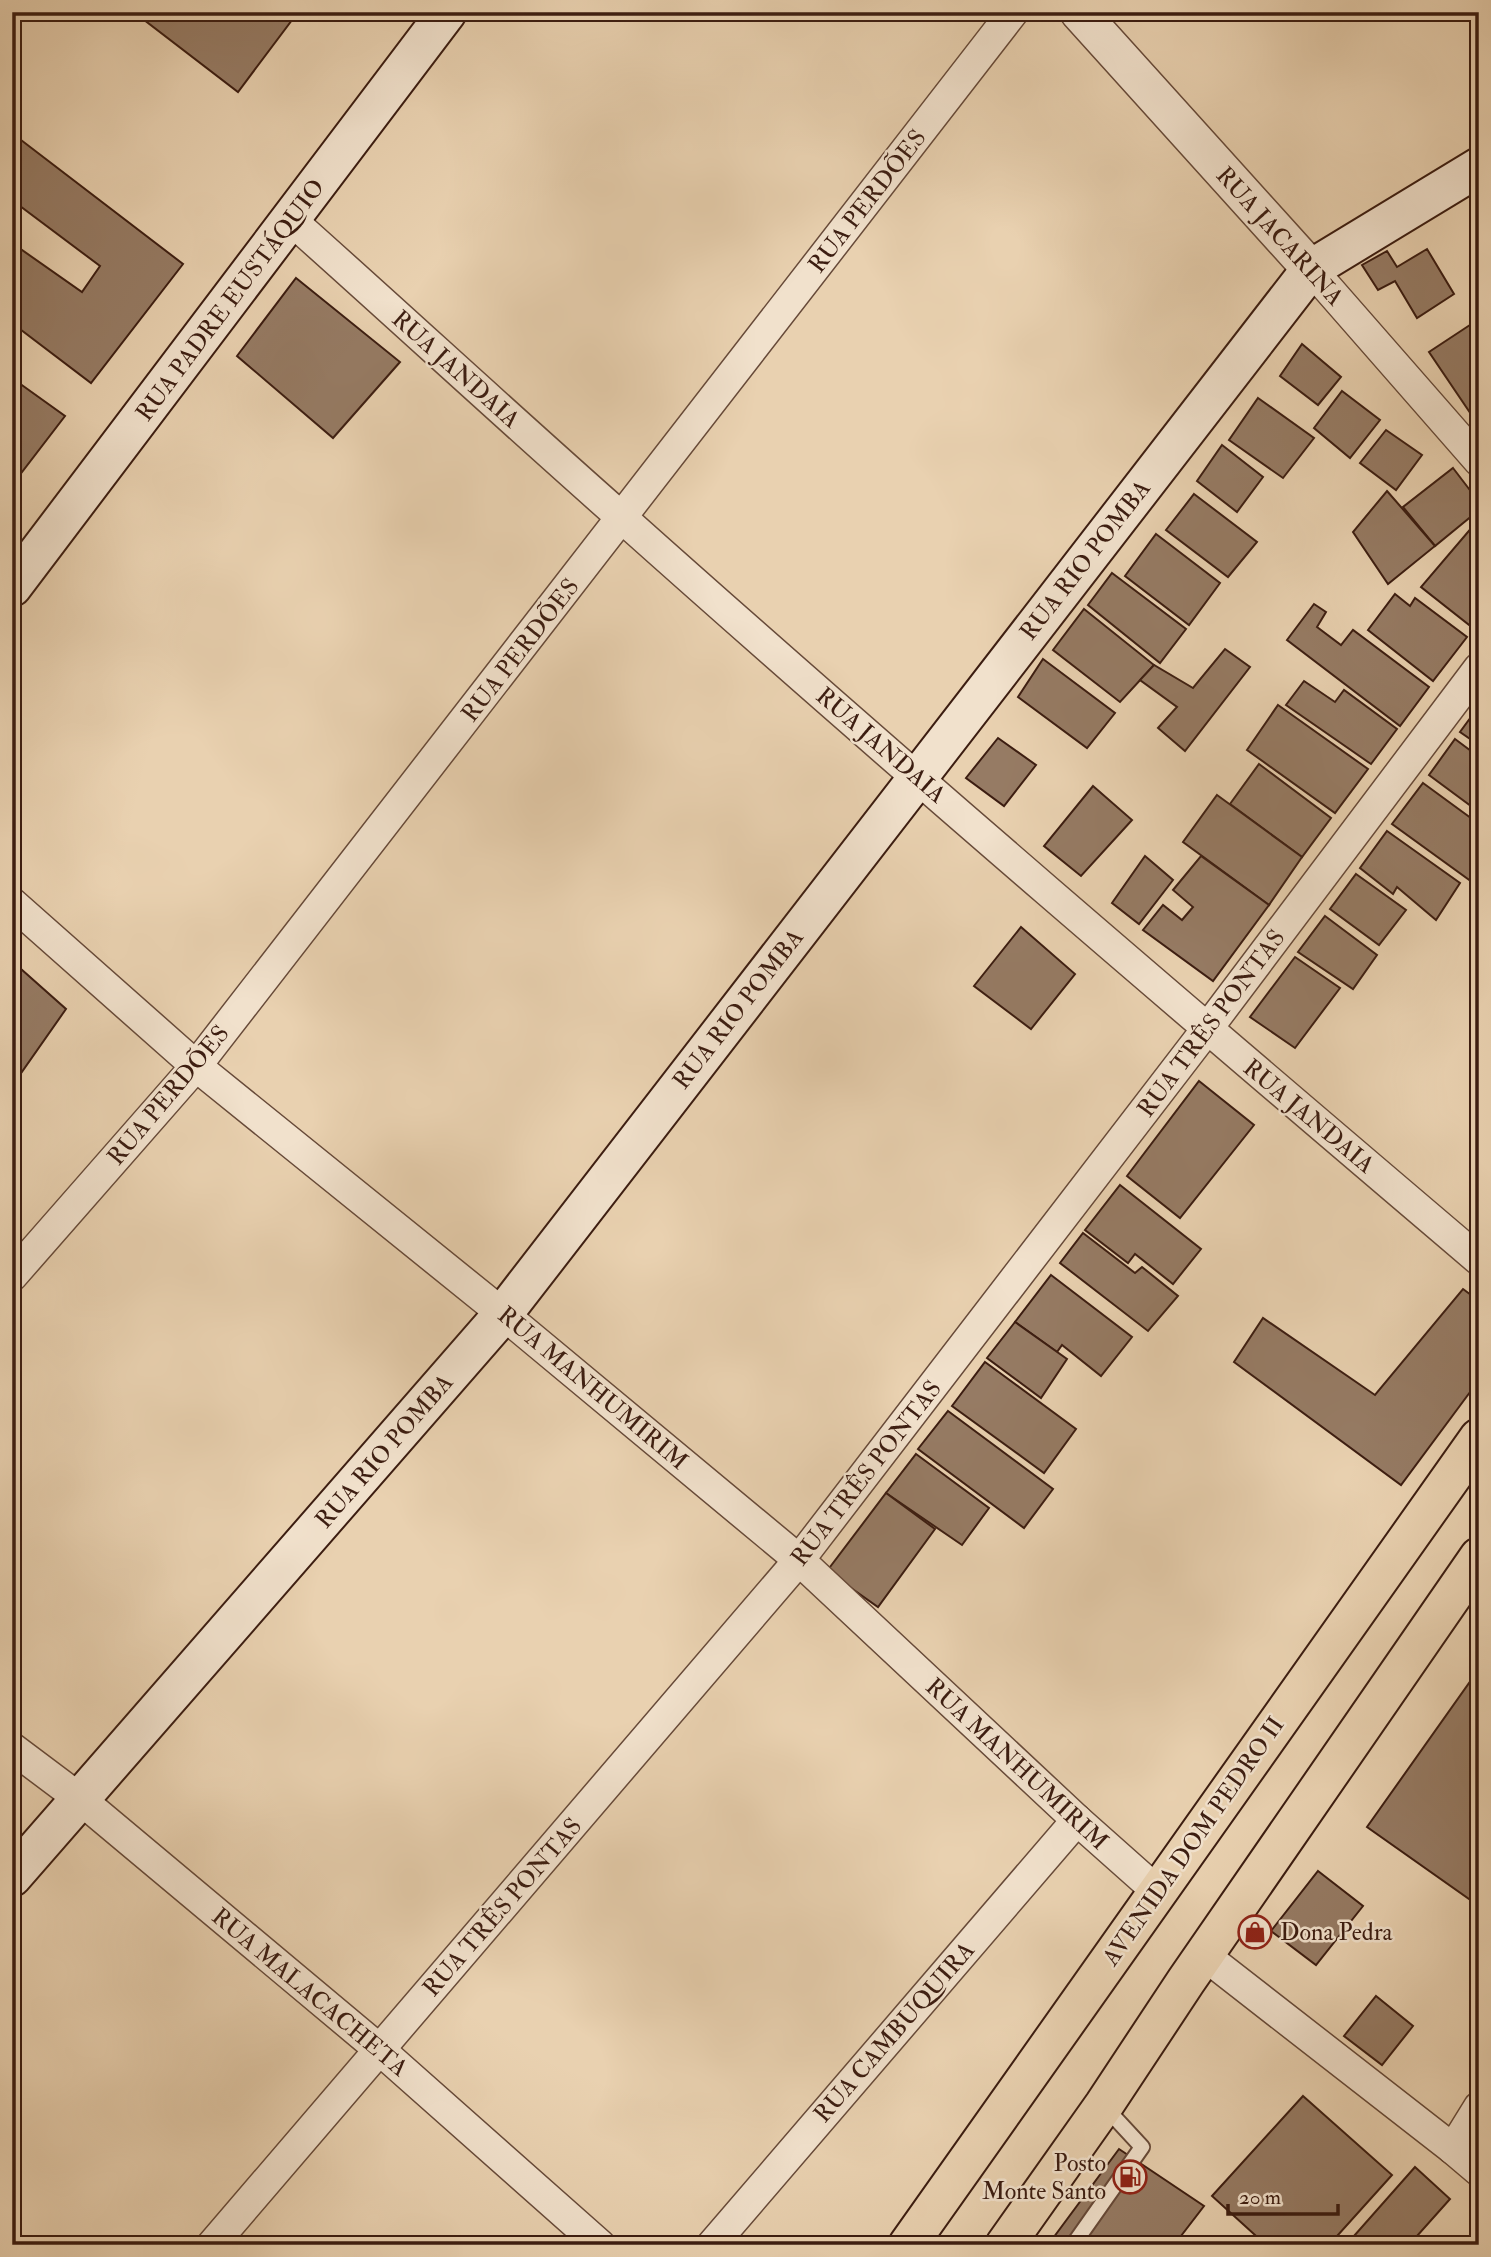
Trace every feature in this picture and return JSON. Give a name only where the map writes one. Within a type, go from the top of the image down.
[{"type":"main road","name":"RUA PADRE EUSTÁQUIO","points":[[12,587],[447,12]]},
{"type":"main road","name":"RUA RIO POMBA","points":[[12,1877],[503,1314],[1311,269],[1479,167]]},
{"type":"main road","name":"AVENIDA DOM PEDRO II","points":[[908,2245],[1479,1438]]},
{"type":"main road","points":[[1004,2245],[1104,2105],[1204,1955],[1479,1557]]},
{"type":"street","name":"RUA PERDÕES","points":[[12,1276],[196,1066],[1013,12]]},
{"type":"street","name":"RUA JACARINA","points":[[1079,12],[1311,269],[1479,461]]},
{"type":"street","name":"RUA JANDAIA","points":[[291,219],[622,518],[917,777],[1479,1260]]},
{"type":"street","name":"RUA TRÊS PONTAS","points":[[212,2245],[799,1560],[1207,1029],[1479,668]]},
{"type":"street","name":"RUA MANHUMIRIM","points":[[12,903],[196,1066],[503,1314],[799,1560],[1077,1820],[1158,1892]]},
{"type":"street","name":"RUA MALACACHETA","points":[[12,1748],[80,1799],[380,2050],[600,2245]]},
{"type":"street","name":"RUA CAMBUQUIRA","points":[[712,2245],[1077,1820]]},
{"type":"street","points":[[1204,1955],[1479,2171]]},
{"type":"street","points":[[1453,2149],[1479,2107]]},
{"type":"lane","points":[[1073,2245],[1142,2147],[1104,2105]]},
{"type":"building","points":[[142,12],[298,12],[238,92],[139,16]]},
{"type":"building","points":[[21,140],[183,264],[91,383],[12,323],[12,243],[82,292],[100,266],[12,200],[12,151]]},
{"type":"building","points":[[1427,249],[1454,294],[1417,318],[1395,281],[1378,290],[1362,265],[1387,251],[1397,267]]},
{"type":"building","points":[[296,278],[400,362],[333,438],[237,356]]},
{"type":"building","points":[[1479,319],[1479,426],[1429,352]]},
{"type":"building","points":[[1302,344],[1341,377],[1318,405],[1280,376]]},
{"type":"building","points":[[12,378],[65,416],[12,485]]},
{"type":"building","points":[[1342,391],[1380,420],[1350,458],[1314,428]]},
{"type":"building","points":[[1258,398],[1314,438],[1283,478],[1229,440]]},
{"type":"building","points":[[1386,430],[1422,455],[1396,490],[1360,463]]},
{"type":"building","points":[[1222,445],[1263,477],[1237,512],[1197,481]]},
{"type":"building","points":[[1453,468],[1479,502],[1479,510],[1435,546],[1403,507]]},
{"type":"building","points":[[1387,491],[1435,546],[1388,584],[1353,532]]},
{"type":"building","points":[[1194,494],[1257,542],[1228,577],[1166,530]]},
{"type":"building","points":[[1479,519],[1479,620],[1473,628],[1421,587]]},
{"type":"building","points":[[1156,534],[1220,583],[1189,625],[1125,576]]},
{"type":"building","points":[[1112,573],[1186,629],[1160,663],[1088,605]]},
{"type":"building","points":[[1395,594],[1410,606],[1415,598],[1467,637],[1433,681],[1368,630]]},
{"type":"building","points":[[1314,604],[1326,612],[1317,627],[1341,645],[1353,630],[1429,687],[1400,726],[1287,640]]},
{"type":"building","points":[[1084,609],[1154,665],[1120,702],[1053,650]]},
{"type":"building","points":[[1225,649],[1250,667],[1185,751],[1158,728],[1177,707],[1140,680],[1154,665],[1193,688]]},
{"type":"building","points":[[1043,659],[1115,713],[1087,748],[1018,697]]},
{"type":"building","points":[[1304,681],[1335,702],[1344,690],[1397,729],[1371,764],[1286,705]]},
{"type":"building","points":[[1278,705],[1368,769],[1335,813],[1247,750]]},
{"type":"building","points":[[1479,706],[1479,745],[1460,732]]},
{"type":"building","points":[[998,738],[1036,765],[1004,806],[966,778]]},
{"type":"building","points":[[1455,739],[1479,757],[1479,812],[1429,775]]},
{"type":"building","points":[[1259,764],[1331,818],[1302,857],[1230,804]]},
{"type":"building","points":[[1423,783],[1479,824],[1479,887],[1392,824]]},
{"type":"building","points":[[1093,786],[1132,820],[1081,876],[1044,846]]},
{"type":"building","points":[[1217,795],[1302,857],[1269,905],[1183,842]]},
{"type":"building","points":[[1387,831],[1460,883],[1436,920],[1397,887],[1393,894],[1360,868]]},
{"type":"building","points":[[1145,856],[1173,880],[1139,924],[1112,903]]},
{"type":"building","points":[[1201,856],[1269,905],[1213,981],[1143,930],[1163,905],[1182,920],[1193,907],[1173,890]]},
{"type":"building","points":[[1356,874],[1406,910],[1379,945],[1330,909]]},
{"type":"building","points":[[1325,916],[1377,955],[1353,989],[1298,952]]},
{"type":"building","points":[[1021,927],[1075,974],[1031,1029],[974,986]]},
{"type":"building","points":[[1295,957],[1340,988],[1295,1048],[1250,1017]]},
{"type":"building","points":[[12,961],[66,1009],[12,1086]]},
{"type":"building","points":[[1199,1081],[1254,1125],[1180,1218],[1127,1176]]},
{"type":"building","points":[[1120,1185],[1201,1249],[1173,1284],[1135,1254],[1128,1263],[1085,1230]]},
{"type":"building","points":[[1083,1233],[1135,1273],[1142,1267],[1178,1296],[1148,1331],[1060,1263]]},
{"type":"building","points":[[1051,1275],[1132,1337],[1101,1376],[1062,1345],[1057,1352],[1015,1322]]},
{"type":"building","points":[[1463,1289],[1479,1301],[1479,1380],[1401,1485],[1234,1362],[1263,1318],[1375,1395]]},
{"type":"building","points":[[1015,1322],[1067,1359],[1041,1398],[987,1358]]},
{"type":"building","points":[[985,1362],[1076,1429],[1044,1473],[952,1406]]},
{"type":"building","points":[[948,1411],[1053,1489],[1024,1528],[918,1449]]},
{"type":"building","points":[[916,1454],[989,1508],[962,1545],[886,1493]]},
{"type":"building","points":[[886,1493],[935,1529],[878,1607],[827,1571]]},
{"type":"building","points":[[1479,1669],[1479,1906],[1367,1827]]},
{"type":"building","points":[[1318,1871],[1363,1906],[1316,1965],[1271,1931]]},
{"type":"building","points":[[1376,1996],[1413,2026],[1382,2065],[1344,2036]]},
{"type":"building","points":[[1303,2096],[1392,2175],[1329,2245],[1266,2245],[1212,2196]]},
{"type":"building","name":"Posto Monte Santo","points":[[1119,2149],[1204,2206],[1174,2245],[1048,2245]]},
{"type":"building","points":[[1415,2167],[1450,2199],[1409,2245],[1346,2245]]},
{"type":"place","name":"Dona Pedra","points":[[1255,1932]]},
{"type":"place","name":"Posto Monte Santo","points":[[1130,2177]]}]
